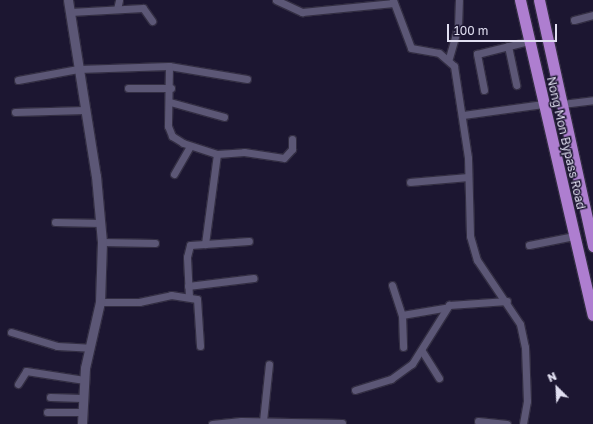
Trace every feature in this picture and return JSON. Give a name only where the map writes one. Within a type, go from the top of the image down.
[{"type":"highway","name":"Nong Mon Bypass Road","points":[[520,0],[542,104],[593,315]]},
{"type":"highway","name":"Nong Mon Bypass Road","points":[[539,0],[593,246]]},
{"type":"street","points":[[68,0],[101,223],[102,242],[100,302],[84,380],[82,424]]},
{"type":"street","points":[[117,9],[120,0]]},
{"type":"street","points":[[276,0],[302,12],[393,1],[411,48],[449,58],[454,66],[463,115],[468,177],[470,236],[477,260],[507,301],[520,324],[525,347],[527,401],[523,424]]},
{"type":"street","points":[[449,58],[458,27],[459,0]]},
{"type":"street","points":[[70,12],[143,8],[152,21]]},
{"type":"street","points":[[574,20],[593,15]]},
{"type":"street","points":[[484,90],[477,54],[529,41]]},
{"type":"street","points":[[508,46],[516,85]]},
{"type":"street","points":[[169,66],[171,88],[168,126],[172,136],[190,146],[217,154],[244,152],[284,158],[292,149],[292,139]]},
{"type":"street","points":[[18,80],[78,69],[169,66],[247,79]]},
{"type":"street","points":[[128,88],[171,88]]},
{"type":"street","points":[[562,104],[593,100]]},
{"type":"street","points":[[170,102],[224,117]]},
{"type":"street","points":[[463,115],[542,104]]},
{"type":"street","points":[[15,112],[85,110]]},
{"type":"street","points":[[174,174],[190,146]]},
{"type":"street","points":[[205,244],[217,154]]},
{"type":"street","points":[[410,182],[468,177]]},
{"type":"street","points":[[55,222],[101,223]]},
{"type":"street","points":[[529,245],[574,236]]},
{"type":"street","points":[[189,297],[187,257],[190,245],[250,241]]},
{"type":"street","points":[[102,242],[156,243]]},
{"type":"street","points":[[188,286],[254,278]]},
{"type":"street","points":[[392,285],[402,315],[403,347]]},
{"type":"street","points":[[100,302],[189,297],[197,299],[200,346]]},
{"type":"street","points":[[402,315],[470,302],[507,301]]},
{"type":"street","points":[[355,390],[397,375],[422,351],[444,308]]},
{"type":"street","points":[[11,332],[58,346],[90,348]]},
{"type":"street","points":[[422,351],[438,378]]},
{"type":"street","points":[[263,421],[269,364]]},
{"type":"street","points":[[18,384],[26,371],[84,380]]},
{"type":"street","points":[[50,397],[82,398]]},
{"type":"street","points":[[47,412],[82,412]]},
{"type":"street","points":[[212,424],[263,421],[342,423]]},
{"type":"street","points":[[478,421],[507,424]]}]
